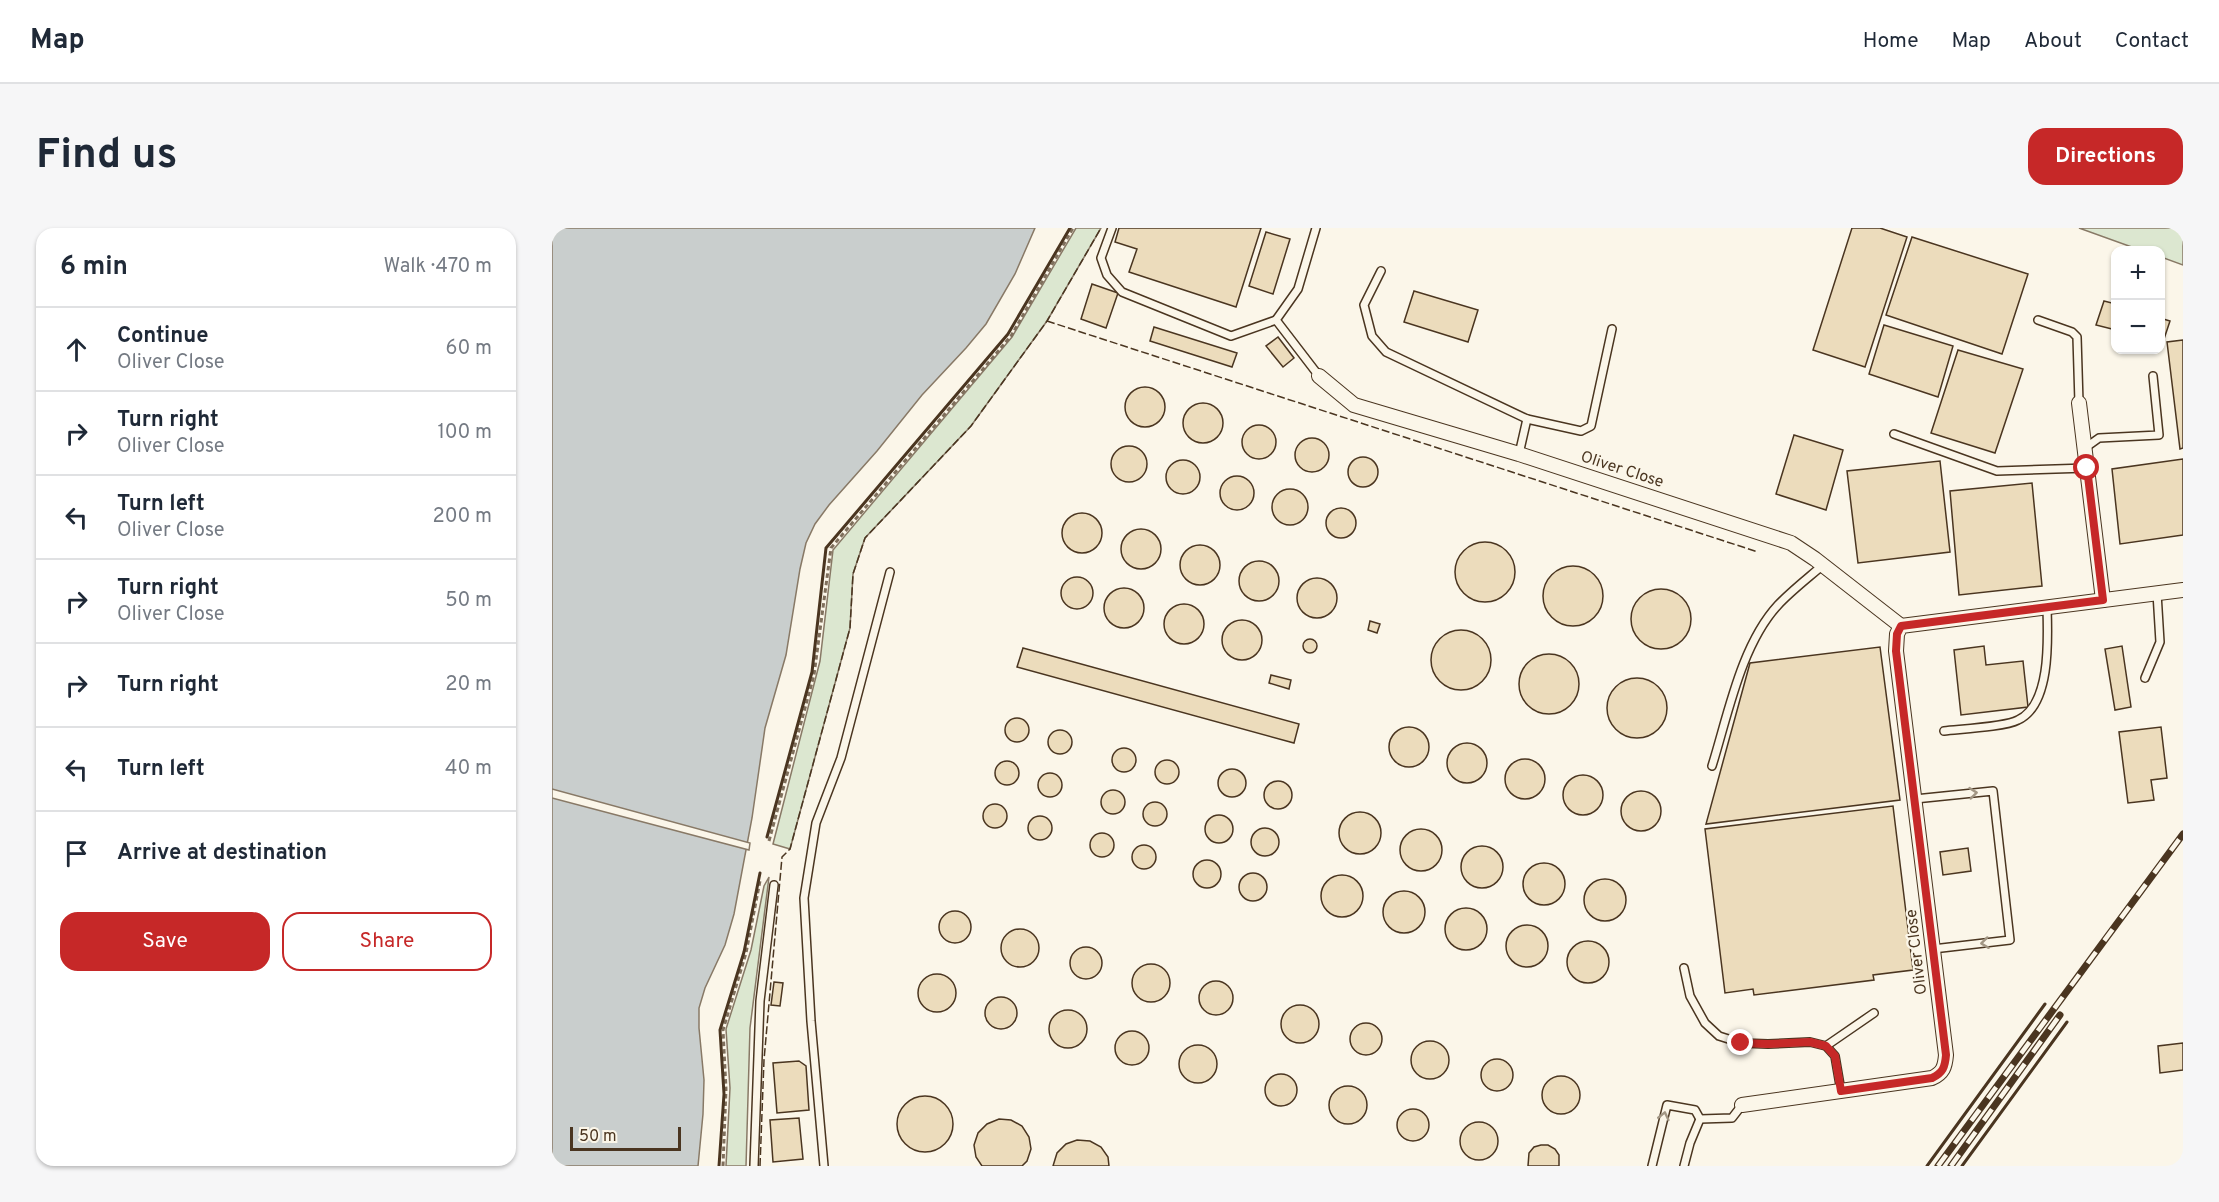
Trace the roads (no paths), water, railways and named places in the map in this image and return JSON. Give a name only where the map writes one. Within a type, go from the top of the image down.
[{"type":"street","name":"Oliver Close","points":[[1319,376],[1354,405],[1519,454],[1791,543],[1901,626],[1897,634],[1896,651],[1934,949],[1946,1055],[1944,1068],[1940,1075],[1932,1078],[1742,1105]]},
{"type":"street","points":[[2079,403],[2103,600]]},
{"type":"street","points":[[1901,626],[2157,593],[2183,592]]},
{"type":"lane","points":[[1113,228],[1101,258],[1107,274],[1122,292],[1231,336],[1276,320],[1298,289],[1317,228]]},
{"type":"lane","points":[[1381,271],[1364,306],[1372,336],[1386,352],[1527,419],[1581,431],[1591,426],[1612,329]]},
{"type":"lane","points":[[1276,320],[1319,376]]},
{"type":"lane","points":[[2038,320],[2072,332],[2077,337],[2079,403]]},
{"type":"lane","points":[[2085,448],[2099,438],[2159,435],[2153,376]]},
{"type":"lane","points":[[1519,454],[1527,419]]},
{"type":"lane","points":[[1894,434],[1997,471],[2087,468]]},
{"type":"lane","points":[[1712,766],[1739,678],[1757,634],[1777,606],[1823,565]]},
{"type":"lane","points":[[824,1166],[811,1021],[804,898],[816,823],[841,758],[890,573]]},
{"type":"lane","points":[[2145,678],[2160,642],[2157,593]]},
{"type":"lane","points":[[1944,731],[2016,722],[2028,715],[2036,704],[2042,688],[2048,640],[2047,608]]},
{"type":"lane","points":[[1915,799],[1993,791],[2010,940],[1934,949]]},
{"type":"lane","points":[[754,1166],[760,1001],[774,885]]},
{"type":"lane","points":[[1684,968],[1690,996],[1705,1023],[1719,1036],[1741,1043],[1810,1042],[1826,1046],[1835,1056],[1841,1091]]},
{"type":"lane","points":[[1826,1046],[1874,1013]]},
{"type":"lane","points":[[1652,1166],[1667,1105],[1695,1110],[1700,1119]]},
{"type":"lane","points":[[1700,1119],[1732,1118],[1742,1105]]},
{"type":"lane","points":[[1684,1166],[1700,1119]]},
{"type":"railway","points":[[1938,1166],[2183,834]]},
{"type":"railway","points":[[1951,1166],[2060,1015]]}]
